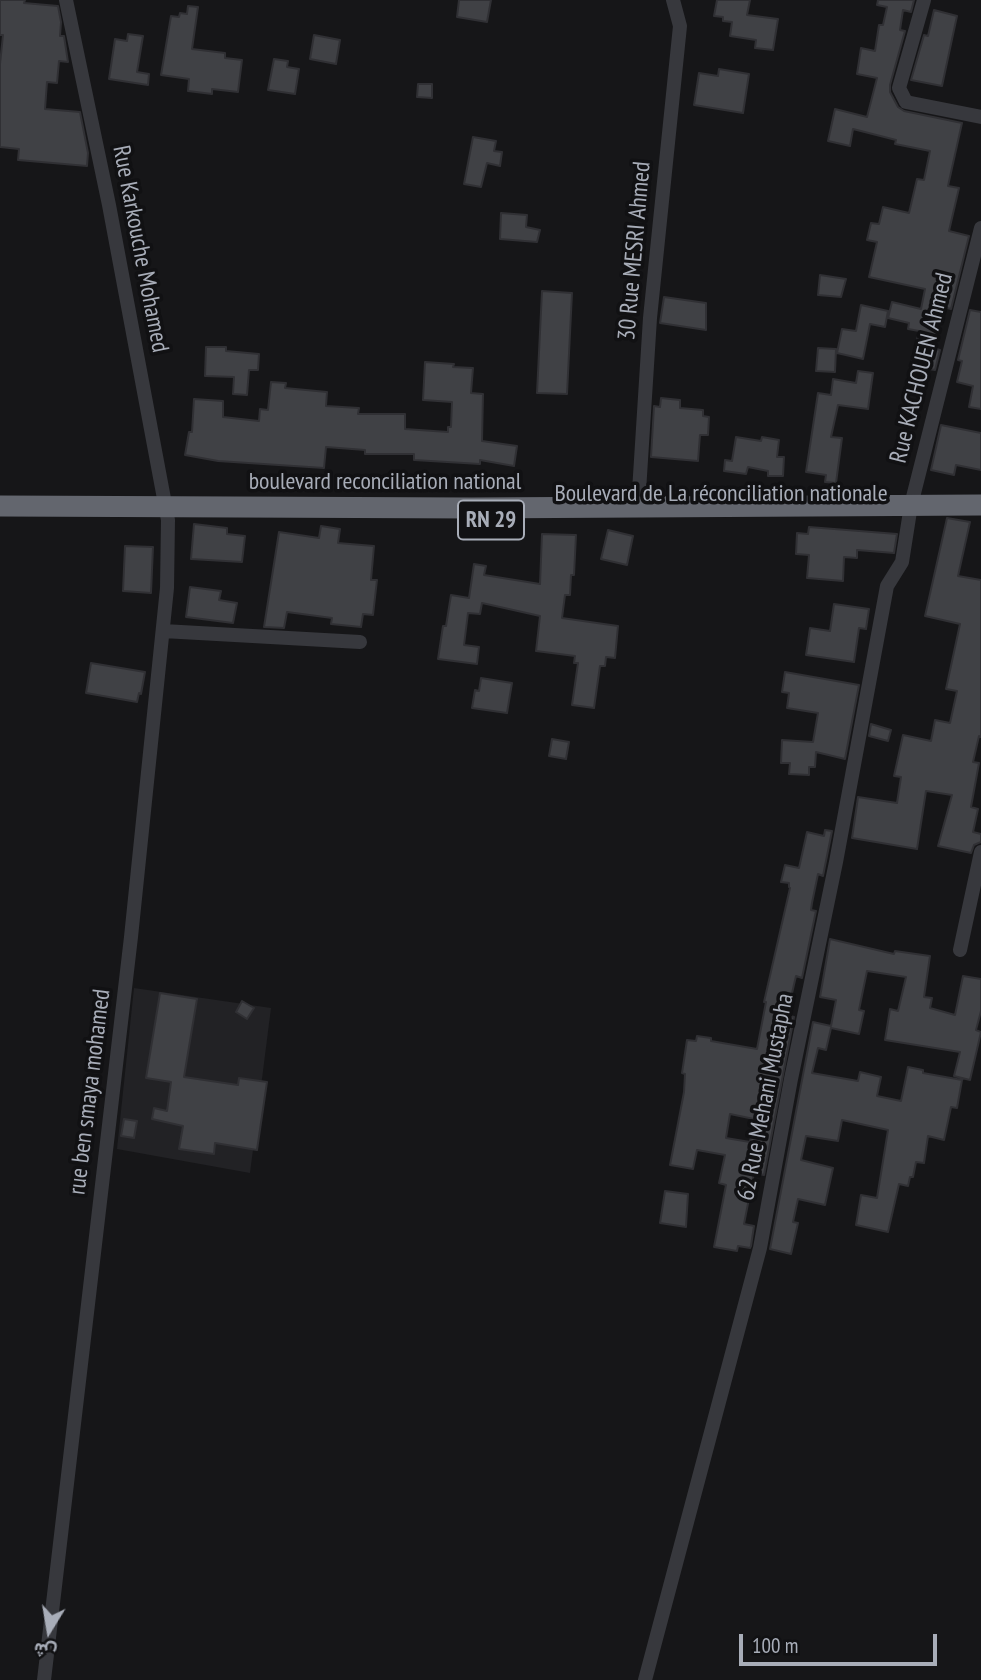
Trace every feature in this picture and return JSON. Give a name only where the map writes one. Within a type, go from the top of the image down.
[{"type":"highway","name":"boulevard reconciliation national","points":[[168,514],[638,507],[911,512],[981,505]]},
{"type":"highway","name":"Boulevard de La réconciliation nationale","points":[[0,506],[168,514]]},
{"type":"highway","name":"Boulevard de La réconciliation nationale","points":[[0,520],[168,514],[911,512],[981,520]]},
{"type":"street","name":"Rue Karkouche Mohamed","points":[[66,0],[168,514]]},
{"type":"street","name":"30 Rue MESRI Ahmed","points":[[638,507],[650,318],[680,26],[673,0]]},
{"type":"street","points":[[924,0],[898,88],[906,102],[981,117]]},
{"type":"street","name":"Rue KACHOUEN Ahmed","points":[[911,512],[981,228]]},
{"type":"street","name":"62 Rue Mehani Mustapha","points":[[645,1680],[760,1248],[887,586],[902,562],[911,512]]},
{"type":"street","name":"rue ben smaya mohamed","points":[[44,1680],[130,948],[167,588],[168,514]]},
{"type":"street","points":[[163,631],[360,642]]},
{"type":"street","points":[[960,950],[981,852]]},
{"type":"shaded area","points":[[134,988],[271,1008],[250,1173],[117,1149]]},
{"type":"building","points":[[0,0],[25,0],[24,3],[58,6],[60,36],[64,36],[68,62],[59,61],[57,83],[47,82],[45,109],[80,112],[88,153],[87,166],[18,160],[19,149],[0,147],[0,64],[3,35],[0,35]]},
{"type":"building","points":[[459,0],[491,0],[487,22],[457,17]]},
{"type":"building","points":[[717,0],[750,0],[747,15],[778,19],[773,50],[755,48],[756,40],[730,36],[732,22],[714,16]]},
{"type":"building","points":[[878,0],[914,0],[911,12],[903,10],[900,30],[905,31],[890,85],[890,92],[898,107],[904,111],[962,123],[948,186],[959,188],[949,231],[969,236],[951,309],[943,307],[933,348],[940,350],[935,370],[911,366],[919,331],[908,329],[909,323],[888,318],[892,302],[921,309],[925,289],[869,277],[877,242],[867,240],[871,223],[879,224],[883,207],[909,213],[917,179],[924,180],[930,151],[895,144],[896,140],[853,129],[850,146],[828,141],[835,109],[867,117],[877,78],[857,74],[861,48],[875,51],[879,25],[883,25],[887,7],[877,5]]},
{"type":"building","points":[[188,6],[198,7],[192,49],[225,53],[225,58],[242,60],[238,92],[212,89],[212,94],[188,91],[189,79],[161,75],[171,16],[187,14]]},
{"type":"building","points":[[934,10],[957,16],[942,86],[911,80],[924,35],[928,36]]},
{"type":"building","points":[[128,34],[143,36],[137,72],[149,74],[148,85],[109,79],[115,39],[127,41]]},
{"type":"building","points":[[314,35],[340,40],[336,64],[310,59]]},
{"type":"building","points":[[274,59],[288,61],[287,67],[299,69],[295,94],[268,90]]},
{"type":"building","points":[[719,69],[749,74],[743,113],[694,105],[699,73],[718,76]]},
{"type":"building","points":[[418,84],[432,84],[432,98],[417,97]]},
{"type":"building","points":[[473,137],[496,141],[494,151],[502,152],[500,166],[487,163],[481,187],[464,184]]},
{"type":"building","points":[[501,213],[527,215],[526,227],[540,230],[537,242],[500,239]]},
{"type":"building","points":[[820,275],[846,279],[841,297],[818,295]]},
{"type":"building","points":[[542,291],[572,293],[567,394],[537,393]]},
{"type":"building","points":[[664,297],[706,303],[706,330],[660,323]]},
{"type":"building","points":[[861,305],[888,311],[885,327],[870,324],[863,359],[837,353],[842,329],[856,331]]},
{"type":"building","points":[[970,310],[981,312],[981,409],[969,407],[973,386],[957,382],[962,361],[958,360]]},
{"type":"building","points":[[206,347],[226,347],[226,351],[259,354],[258,370],[249,370],[247,395],[233,394],[234,377],[205,376]]},
{"type":"building","points":[[818,348],[836,349],[835,372],[816,371]]},
{"type":"building","points":[[425,362],[473,368],[471,393],[483,394],[482,441],[517,446],[514,466],[480,460],[480,464],[414,460],[414,454],[365,454],[365,450],[326,447],[324,468],[218,461],[185,455],[189,432],[192,432],[194,399],[223,401],[223,417],[259,421],[260,409],[268,410],[271,382],[286,383],[285,388],[327,392],[326,406],[359,408],[358,414],[405,414],[405,429],[448,432],[448,427],[451,427],[452,402],[423,400]]},
{"type":"building","points":[[858,371],[873,373],[868,409],[838,405],[831,437],[842,438],[836,483],[825,482],[826,475],[806,472],[818,393],[831,395],[833,379],[856,383]]},
{"type":"building","points":[[661,398],[680,400],[680,408],[703,410],[703,416],[709,417],[708,435],[700,435],[698,461],[651,457],[654,406],[660,407]]},
{"type":"building","points":[[941,425],[981,433],[981,470],[956,465],[954,475],[931,470]]},
{"type":"building","points":[[736,437],[761,441],[762,437],[779,440],[777,457],[784,457],[783,476],[768,476],[768,471],[748,467],[746,474],[724,471],[725,460],[732,461]]},
{"type":"building","points":[[947,518],[970,522],[958,576],[981,580],[981,737],[979,736],[973,762],[979,763],[971,807],[978,809],[973,832],[981,834],[981,842],[974,845],[971,853],[938,846],[952,795],[926,791],[917,849],[852,838],[858,797],[897,803],[901,777],[894,776],[903,735],[931,741],[935,720],[950,723],[957,691],[946,689],[960,624],[925,616]]},
{"type":"building","points":[[194,524],[227,528],[227,534],[245,536],[242,562],[191,559]]},
{"type":"building","points":[[321,526],[340,529],[338,543],[374,546],[371,580],[377,580],[373,615],[363,614],[361,627],[331,624],[332,618],[287,612],[284,628],[264,627],[279,532],[319,538]]},
{"type":"building","points":[[809,527],[897,534],[894,553],[857,550],[857,558],[844,557],[843,581],[807,578],[809,555],[796,554],[797,533],[808,534]]},
{"type":"building","points":[[608,530],[633,536],[627,565],[601,559]]},
{"type":"building","points":[[542,534],[576,535],[574,575],[571,575],[570,595],[565,595],[562,618],[618,626],[615,658],[606,657],[605,666],[600,666],[594,708],[572,705],[578,663],[574,663],[575,656],[536,651],[540,616],[482,603],[480,614],[468,613],[464,645],[479,647],[477,664],[438,659],[451,595],[469,598],[474,564],[486,566],[484,575],[540,584]]},
{"type":"building","points":[[125,546],[153,547],[151,593],[123,591]]},
{"type":"building","points":[[190,587],[221,591],[219,600],[237,603],[233,623],[186,617]]},
{"type":"building","points":[[834,604],[869,609],[866,629],[859,628],[854,662],[806,655],[810,628],[830,631]]},
{"type":"building","points":[[91,663],[145,672],[137,702],[86,693]]},
{"type":"building","points":[[785,672],[859,685],[845,759],[816,752],[815,767],[809,767],[809,775],[789,774],[790,763],[781,763],[782,740],[813,742],[818,713],[787,708],[789,693],[782,692]]},
{"type":"building","points":[[481,678],[512,683],[507,713],[472,708],[475,690],[479,691]]},
{"type":"building","points":[[871,724],[891,730],[888,741],[869,736]]},
{"type":"building","points":[[552,739],[569,742],[566,759],[549,756]]},
{"type":"building","points":[[825,830],[832,831],[823,876],[818,874],[812,903],[811,910],[816,911],[802,978],[796,976],[787,1015],[794,1017],[764,1175],[754,1173],[744,1224],[754,1226],[751,1246],[738,1246],[737,1251],[714,1247],[726,1185],[719,1183],[725,1155],[697,1150],[693,1169],[670,1165],[684,1092],[685,1074],[682,1073],[687,1040],[696,1041],[697,1036],[757,1049],[764,1002],[790,888],[789,883],[781,882],[785,865],[799,868],[807,832],[824,836]],"holes":[[[730,1114],[754,1119],[750,1142],[726,1138]]]},
{"type":"building","points":[[830,939],[894,954],[895,951],[930,956],[924,997],[932,998],[930,1008],[955,1015],[963,976],[981,979],[981,1011],[976,1030],[981,1032],[970,1080],[954,1076],[960,1052],[885,1040],[890,1009],[898,1011],[906,977],[867,971],[859,1010],[864,1011],[859,1034],[831,1028],[826,1050],[818,1048],[812,1073],[858,1081],[860,1072],[881,1077],[877,1096],[901,1101],[908,1067],[923,1070],[923,1073],[962,1080],[957,1108],[951,1107],[944,1140],[928,1136],[924,1163],[916,1162],[908,1186],[899,1184],[888,1232],[856,1225],[861,1195],[877,1198],[888,1130],[842,1120],[838,1141],[806,1136],[801,1160],[833,1168],[825,1205],[798,1199],[793,1222],[798,1223],[791,1254],[770,1249],[813,1022],[831,1026],[836,1000],[820,997]]},
{"type":"building","points":[[160,993],[197,999],[184,1077],[238,1085],[239,1078],[267,1082],[257,1150],[215,1143],[214,1154],[179,1149],[183,1126],[152,1119],[154,1108],[167,1111],[171,1082],[146,1078]]},
{"type":"building","points":[[242,1001],[254,1008],[247,1019],[236,1012]]},
{"type":"building","points":[[124,1119],[137,1121],[134,1138],[121,1136]]},
{"type":"building","points":[[665,1191],[688,1194],[686,1227],[660,1223]]}]
